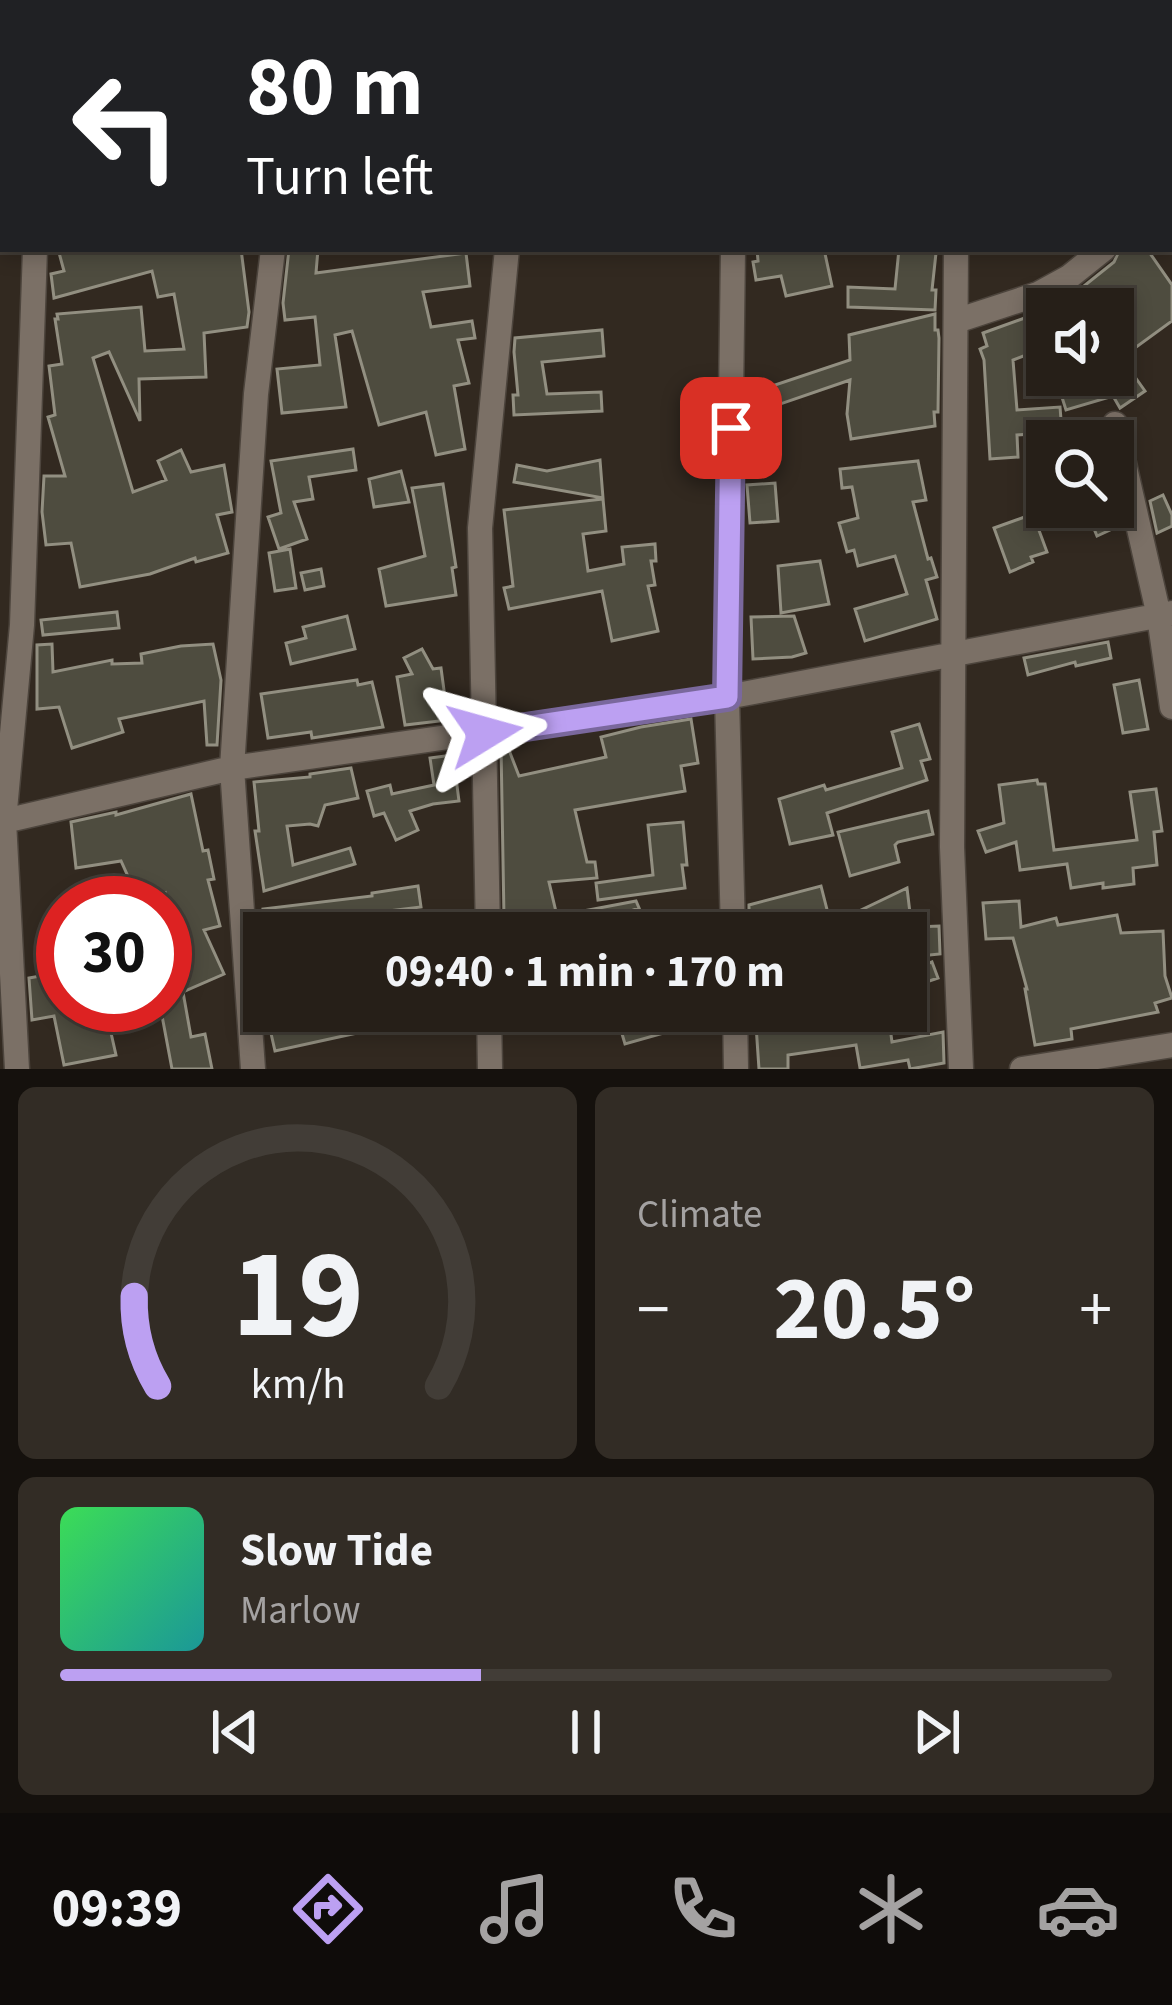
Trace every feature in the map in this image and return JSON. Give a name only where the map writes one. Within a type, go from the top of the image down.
[{"type":"street","points":[[17,1069],[2,822],[22,625],[35,252]]},
{"type":"street","points":[[253,1069],[232,768],[256,394],[273,252]]},
{"type":"street","points":[[488,912],[480,528],[507,252]]},
{"type":"street","points":[[732,912],[727,697],[733,252]]},
{"type":"street","points":[[956,252],[952,847],[962,1069]]},
{"type":"street","points":[[956,321],[1038,294],[1100,252]]},
{"type":"street","points":[[1134,495],[1166,615],[1172,707]]},
{"type":"street","points":[[2,822],[232,768],[727,697],[1166,615]]},
{"type":"street","points":[[489,1032],[490,1069]]},
{"type":"street","points":[[735,1032],[736,1069]]},
{"type":"street","points":[[1022,1069],[1168,1053]]},
{"type":"building","points":[[59,252],[241,252],[247,327],[204,333],[206,377],[139,379],[140,421],[109,352],[93,358],[133,492],[166,480],[158,461],[181,450],[191,472],[224,465],[232,512],[217,515],[228,553],[80,587],[71,543],[46,545],[44,476],[65,476],[48,417],[55,415],[49,366],[62,364],[57,314],[141,307],[145,351],[184,349],[174,294],[158,297],[152,271],[54,298],[51,274],[64,271]]},
{"type":"building","points":[[289,252],[318,252],[316,273],[466,253],[470,286],[423,292],[431,327],[472,321],[475,338],[458,340],[469,383],[454,386],[465,449],[436,455],[426,412],[379,425],[352,331],[335,335],[346,407],[282,413],[277,369],[320,365],[315,317],[285,320]]},
{"type":"building","points":[[757,252],[825,252],[832,286],[786,296],[781,276],[756,280],[753,262],[758,261]]},
{"type":"building","points":[[899,252],[936,253],[935,310],[848,307],[848,287],[895,289]]},
{"type":"building","points":[[1119,252],[1149,252],[1172,285],[1172,321],[1134,349],[1134,288],[1082,288],[1114,262]]},
{"type":"building","points":[[935,314],[939,338],[935,426],[851,439],[850,380],[754,413],[748,394],[850,360],[849,335]]},
{"type":"building","points":[[1026,318],[1026,355],[1013,360],[1017,410],[1060,407],[1061,420],[1026,420],[1026,434],[1017,435],[1018,457],[990,459],[980,349],[987,346],[983,333]]},
{"type":"building","points":[[602,330],[604,356],[542,362],[547,394],[601,392],[602,411],[514,415],[513,395],[518,395],[515,338]]},
{"type":"building","points":[[1134,376],[1145,391],[1120,408],[1113,396],[1134,396]]},
{"type":"building","points":[[1062,396],[1113,396],[1066,410]]},
{"type":"building","points":[[353,449],[356,470],[309,477],[313,499],[294,502],[307,539],[279,549],[268,517],[281,513],[271,461]]},
{"type":"building","points":[[600,460],[603,498],[514,482],[517,465],[547,471]]},
{"type":"building","points":[[918,461],[926,500],[913,502],[937,577],[926,580],[937,619],[865,641],[855,609],[907,594],[895,556],[858,566],[854,550],[847,552],[839,523],[858,518],[852,487],[842,488],[840,469]]},
{"type":"building","points":[[401,471],[409,502],[374,507],[369,479]]},
{"type":"building","points":[[775,483],[778,521],[750,523],[747,485]]},
{"type":"building","points":[[443,484],[456,595],[386,606],[379,569],[425,556],[412,488]]},
{"type":"building","points":[[1163,495],[1172,526],[1157,533],[1150,501]]},
{"type":"building","points":[[603,499],[606,531],[583,534],[588,571],[624,564],[622,547],[655,544],[656,561],[651,561],[655,585],[648,586],[658,631],[612,641],[602,591],[509,609],[504,588],[513,586],[504,510]]},
{"type":"building","points":[[1026,517],[1026,528],[1038,528],[1047,552],[1010,572],[994,528]]},
{"type":"building","points":[[290,549],[296,588],[275,591],[269,553]]},
{"type":"building","points":[[820,561],[829,604],[781,613],[778,566]]},
{"type":"building","points":[[321,569],[324,586],[305,590],[301,573]]},
{"type":"building","points":[[117,612],[119,628],[43,635],[41,620]]},
{"type":"building","points":[[347,616],[355,649],[291,664],[286,643],[306,638],[303,627]]},
{"type":"building","points":[[794,616],[806,653],[753,659],[751,617]]},
{"type":"building","points":[[1108,642],[1111,658],[1028,675],[1024,658]]},
{"type":"building","points":[[52,644],[53,672],[112,660],[112,664],[142,663],[141,654],[213,644],[221,680],[217,745],[207,745],[204,701],[119,719],[123,732],[72,748],[59,707],[37,709],[37,645]]},
{"type":"building","points":[[422,649],[433,669],[441,668],[448,720],[405,725],[397,677],[412,674],[404,658]]},
{"type":"building","points":[[357,680],[358,685],[372,682],[383,727],[312,738],[311,732],[268,738],[261,694]]},
{"type":"building","points":[[1139,680],[1148,729],[1123,733],[1114,685]]},
{"type":"building","points":[[691,719],[698,763],[681,766],[685,791],[575,810],[587,862],[595,862],[597,878],[549,882],[556,912],[504,912],[501,746],[507,745],[519,776],[606,757],[601,737]]},
{"type":"building","points":[[919,724],[930,759],[921,761],[927,780],[827,813],[833,835],[790,844],[779,799],[902,768],[892,732]]},
{"type":"building","points":[[453,755],[459,801],[410,811],[418,830],[396,840],[384,813],[374,816],[367,791],[390,785],[392,794],[434,785],[430,758]]},
{"type":"building","points":[[351,768],[358,798],[325,805],[318,826],[287,826],[293,865],[350,848],[355,864],[264,891],[254,782]]},
{"type":"building","points":[[1037,780],[1045,784],[1054,850],[1137,840],[1130,792],[1156,789],[1162,831],[1154,832],[1157,865],[1133,868],[1134,884],[1071,888],[1067,864],[1020,870],[1016,842],[986,852],[978,831],[1004,823],[999,785]]},
{"type":"building","points":[[191,794],[203,851],[208,850],[214,879],[208,880],[220,926],[204,930],[224,974],[192,988],[192,876],[128,876],[121,861],[76,868],[71,822]]},
{"type":"building","points":[[928,811],[933,834],[898,842],[899,862],[850,876],[838,832]]},
{"type":"building","points":[[683,822],[685,888],[598,900],[596,883],[653,875],[648,825]]},
{"type":"building","points":[[418,886],[421,907],[380,912],[263,912],[263,909]]},
{"type":"building","points":[[821,886],[828,912],[749,912],[749,905]]},
{"type":"building","points":[[907,888],[910,912],[857,912]]},
{"type":"building","points":[[636,901],[639,908],[628,912],[578,912]]},
{"type":"building","points":[[1019,901],[1021,927],[1056,918],[1058,925],[1117,915],[1121,933],[1163,931],[1165,976],[1172,998],[1155,1003],[1158,1012],[1071,1029],[1072,1039],[1035,1045],[1013,938],[986,939],[983,903]]},
{"type":"building","points":[[939,926],[940,954],[927,955],[927,927]]},
{"type":"building","points":[[932,962],[938,978],[927,982],[927,964]]},
{"type":"building","points":[[36,977],[36,1019],[32,1020],[29,978]]},
{"type":"building","points":[[57,1032],[111,1032],[116,1055],[64,1065]]},
{"type":"building","points":[[165,1032],[190,1032],[191,1037],[205,1034],[212,1069],[172,1069]]},
{"type":"building","points":[[271,1032],[361,1032],[275,1051]]},
{"type":"building","points":[[621,1032],[667,1032],[625,1044]]},
{"type":"building","points":[[756,1032],[891,1032],[892,1042],[943,1032],[944,1063],[910,1069],[908,1060],[860,1068],[856,1045],[788,1055],[788,1069],[759,1069]]},
{"type":"route","points":[[485,733],[727,697],[731,428]]}]
